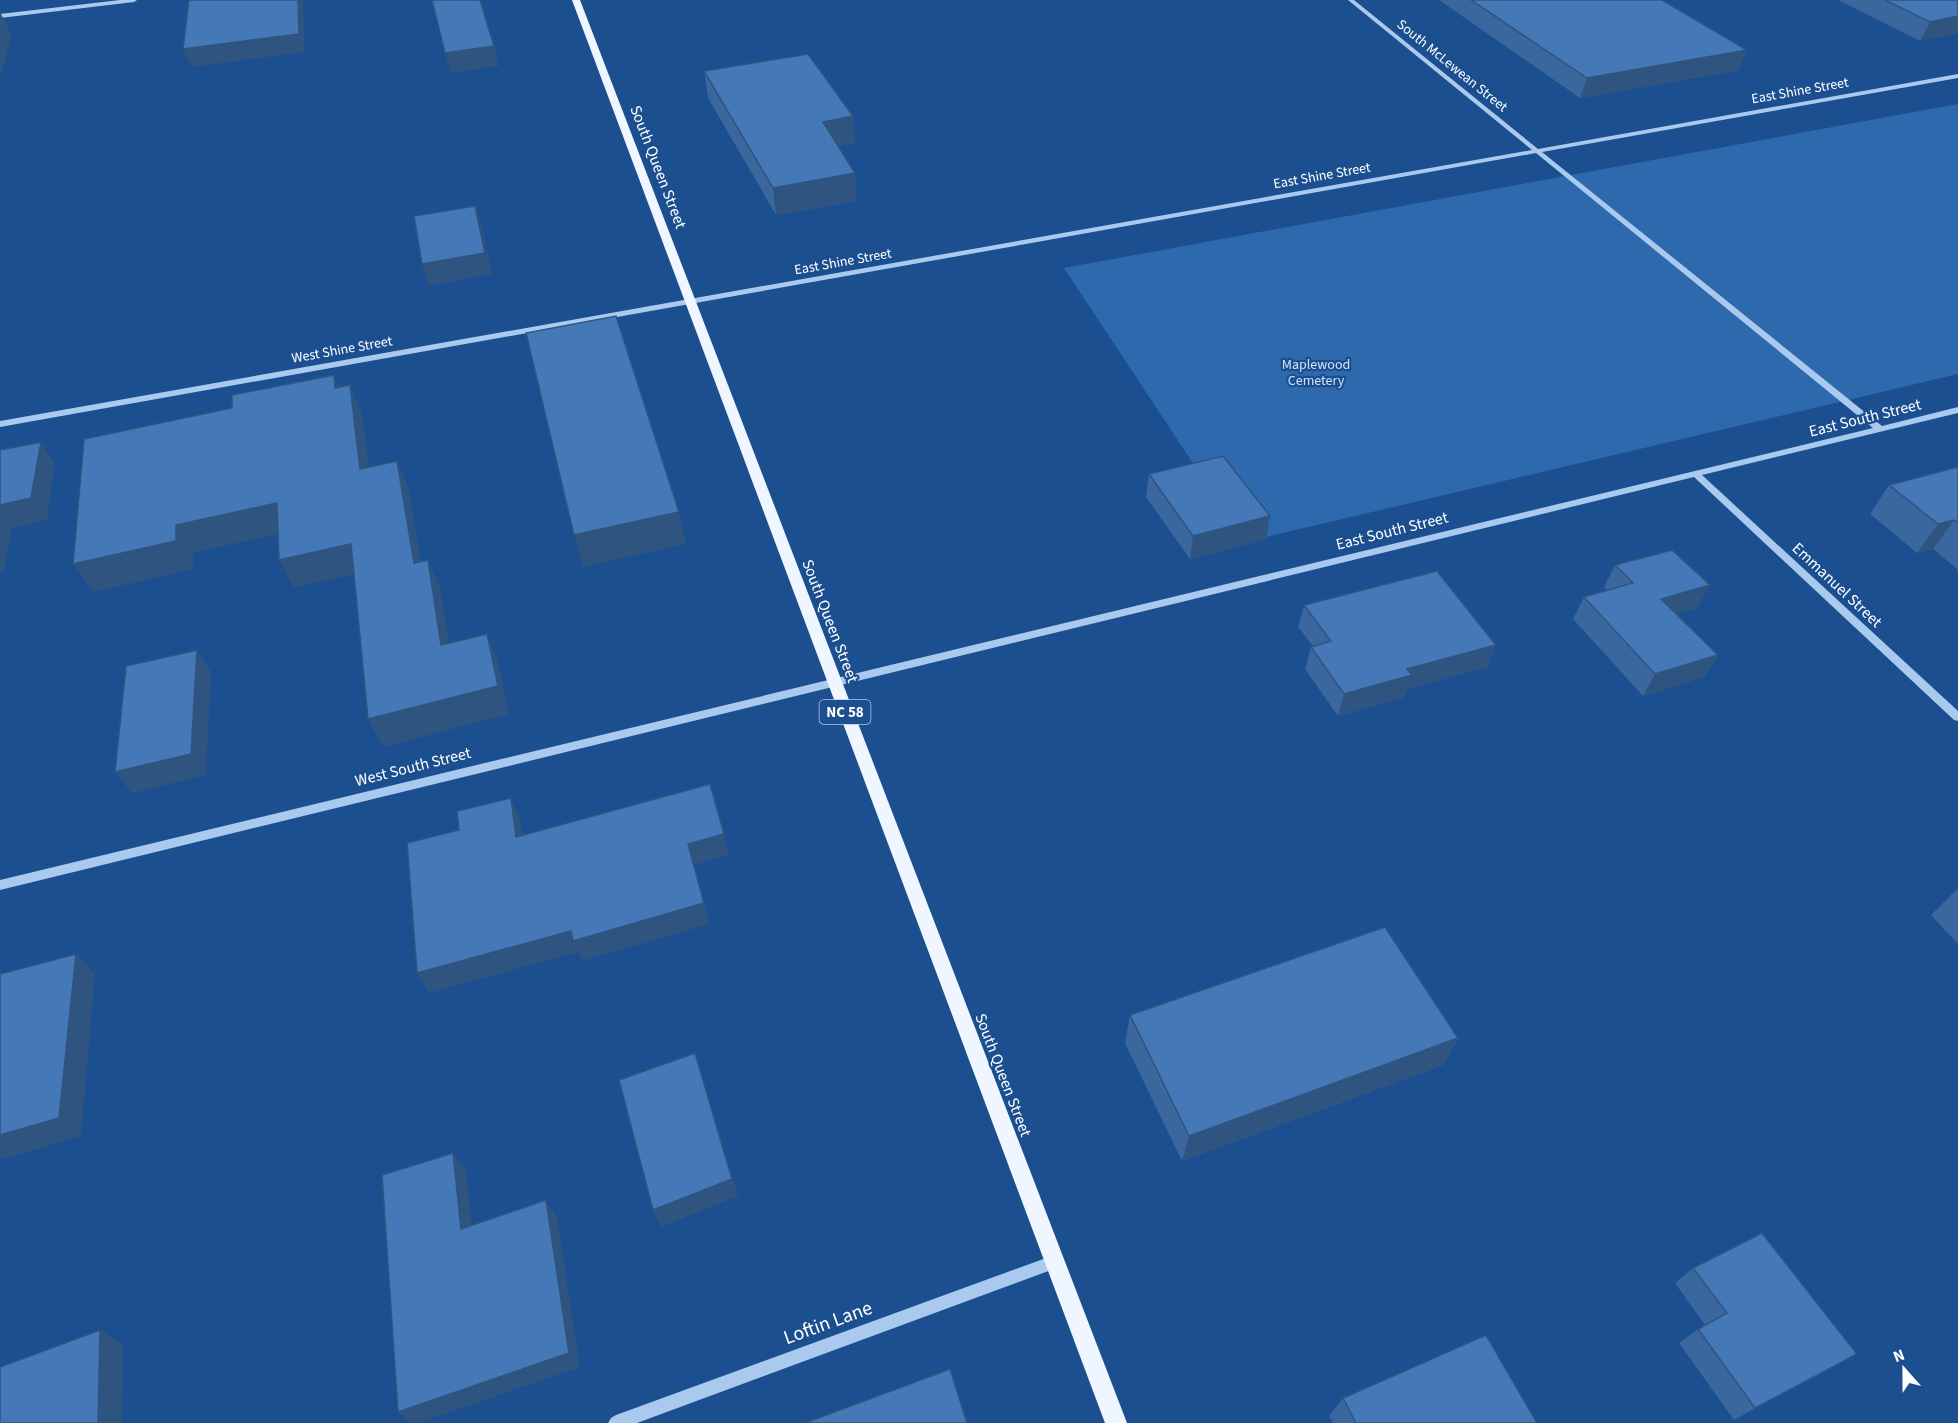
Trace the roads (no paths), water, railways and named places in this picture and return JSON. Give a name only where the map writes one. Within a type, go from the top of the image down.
[{"type":"main road","name":"South Queen Street","points":[[576,0],[1116,1423]]},
{"type":"street","points":[[0,16],[134,0]]},
{"type":"street","name":"South McLewean Street","points":[[1351,0],[1539,150],[1880,429]]},
{"type":"street","name":"East Shine Street","points":[[689,301],[1958,76]]},
{"type":"street","name":"West Shine Street","points":[[0,424],[689,301]]},
{"type":"street","name":"East South Street","points":[[833,681],[1958,410]]},
{"type":"street","name":"Emmanuel Street","points":[[1696,474],[1958,717]]},
{"type":"street","name":"West South Street","points":[[0,885],[833,681]]},
{"type":"street","name":"Loftin Lane","points":[[616,1423],[1054,1262]]},
{"type":"park label","name":"Maplewood Cemetery","points":[[1316,374]]}]
